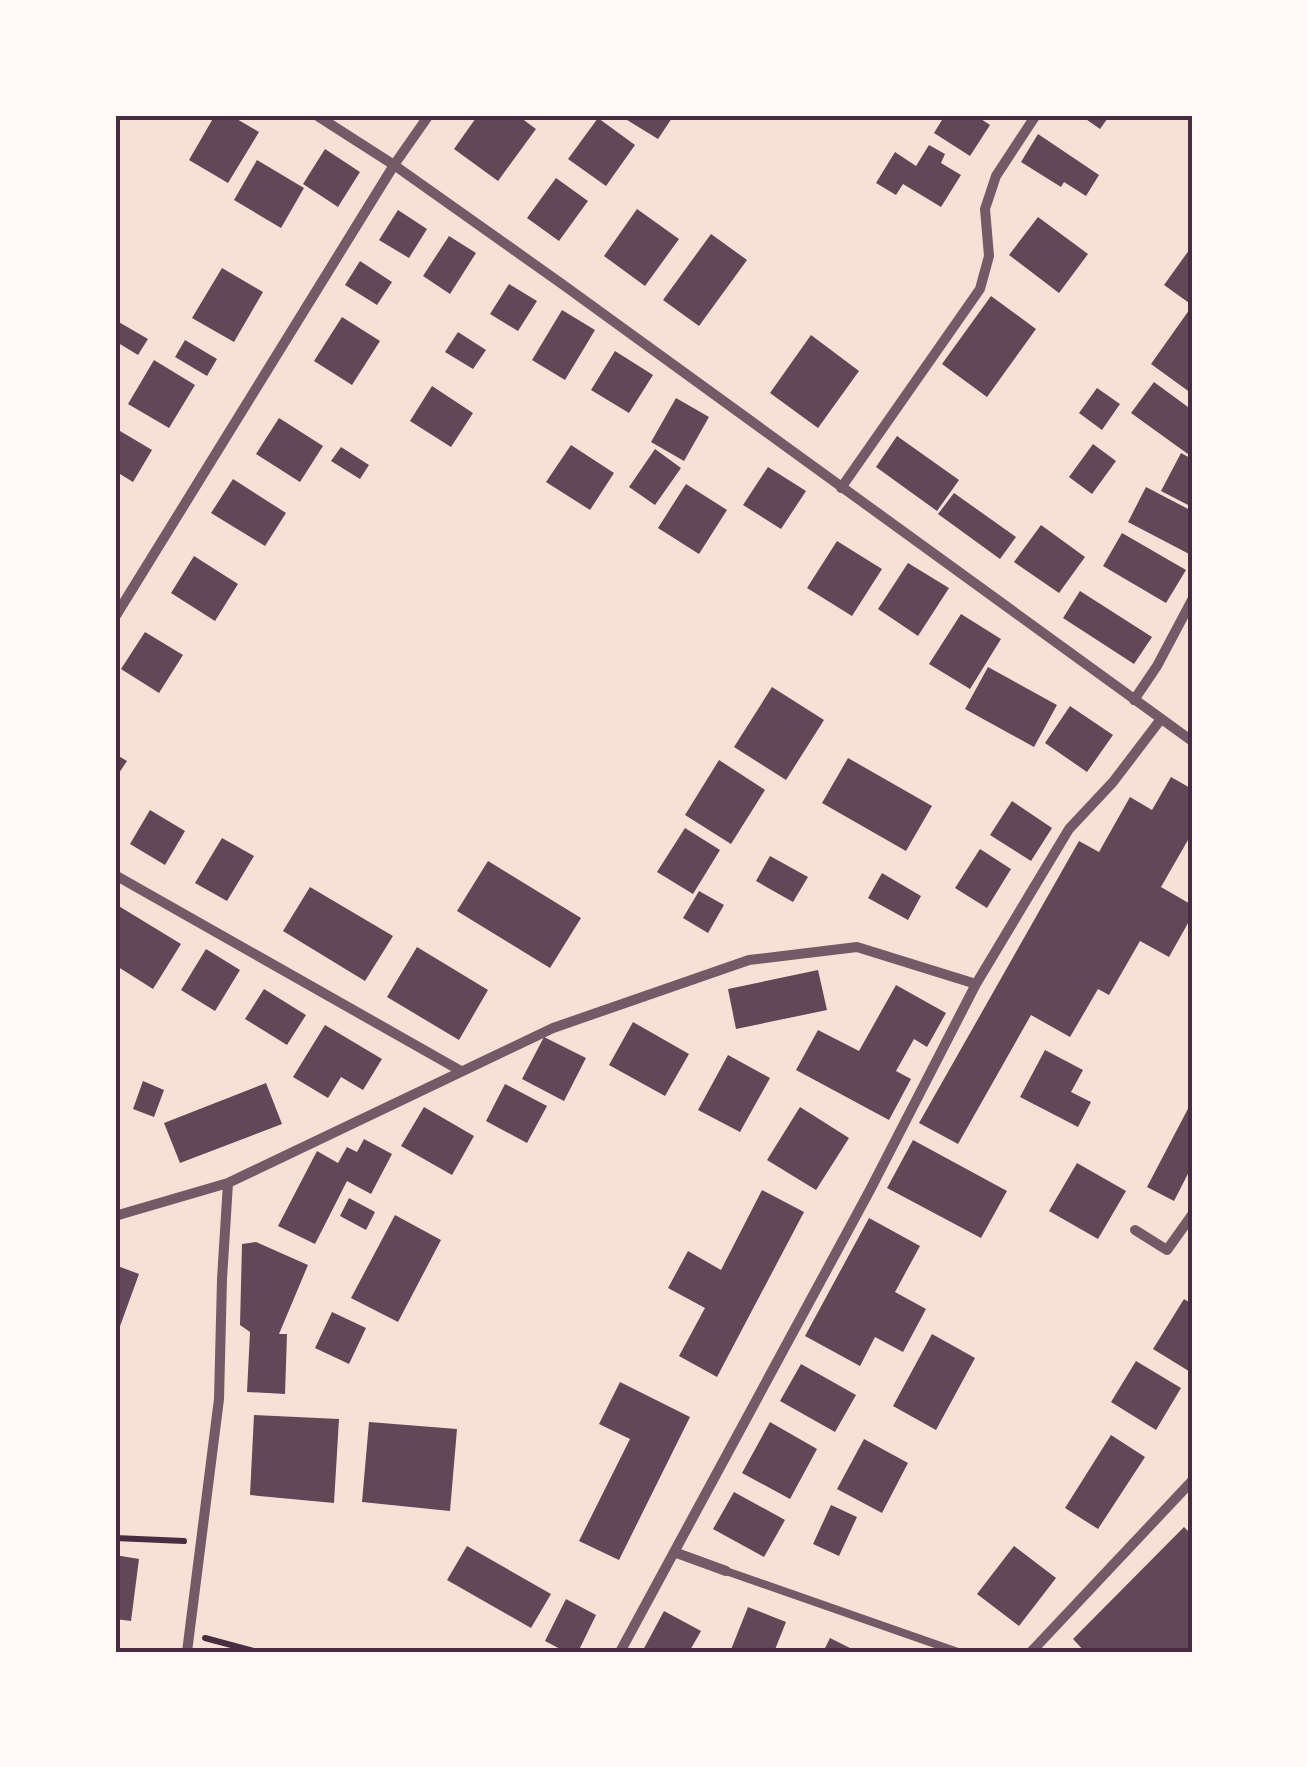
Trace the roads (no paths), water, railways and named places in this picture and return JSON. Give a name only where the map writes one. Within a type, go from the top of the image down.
[{"type":"street","points":[[316,115],[394,165],[758,425],[1192,741]]},
{"type":"street","points":[[115,617],[394,165],[429,115]]},
{"type":"street","points":[[841,488],[980,289],[989,256],[985,209],[996,176],[1036,115]]},
{"type":"street","points":[[1134,700],[1192,600]]},
{"type":"street","points":[[620,1652],[870,1190],[976,984],[1069,829],[1113,782],[1160,718]]},
{"type":"street","points":[[115,875],[462,1071]]},
{"type":"street","points":[[115,1216],[228,1183],[553,1028],[749,960],[856,947],[976,984]]},
{"type":"street","points":[[186,1652],[219,1399],[228,1183]]},
{"type":"street","points":[[1135,1230],[1167,1250],[1192,1215]]},
{"type":"street","points":[[1031,1652],[1192,1481]]},
{"type":"street","points":[[674,1552],[726,1571]]},
{"type":"lane","points":[[726,1571],[958,1652]]}]
